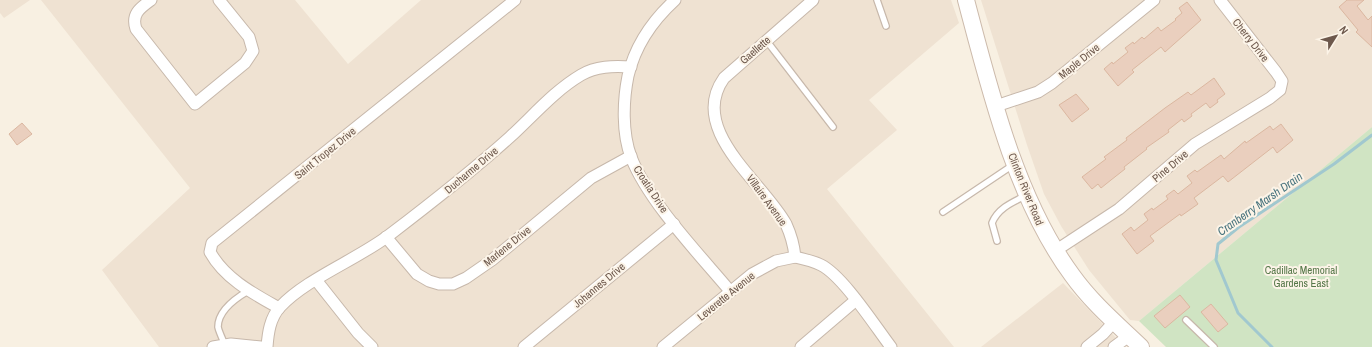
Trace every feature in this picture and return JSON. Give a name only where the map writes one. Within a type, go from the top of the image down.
[{"type":"street","points":[[151,0],[139,10],[134,20],[136,29],[195,104],[245,63],[253,51],[248,37],[219,0]]},
{"type":"street","name":"Saint Tropez Drive","points":[[279,308],[248,291],[223,269],[213,258],[209,248],[212,243],[503,4],[515,0]]},
{"type":"street","points":[[630,67],[641,42],[648,31],[675,0]]},
{"type":"street","name":"Gaellette","points":[[713,111],[715,93],[724,78],[813,0]]},
{"type":"street","name":"Clinton River Road","points":[[966,0],[996,106],[1015,164],[1034,212],[1055,251],[1085,292],[1113,323],[1141,347]]},
{"type":"street","name":"Maple Drive","points":[[996,106],[1038,92],[1052,84],[1154,0]]},
{"type":"street","name":"Cherry Drive","points":[[1220,0],[1282,81]]},
{"type":"street","name":"Croatia Drive","points":[[630,67],[625,92],[624,109],[631,156],[638,173],[674,224],[730,291]]},
{"type":"street","name":"Ducharme Drive","points":[[268,347],[270,327],[279,308],[300,290],[386,237],[466,175],[573,80],[596,69],[630,67]]},
{"type":"street","name":"Pine Drive","points":[[1055,251],[1119,208],[1195,144],[1270,98],[1280,90],[1282,81]]},
{"type":"street","name":"Villaire Avenue","points":[[713,111],[720,135],[730,151],[776,209],[786,225],[794,246],[795,257]]},
{"type":"street","name":"Marlene Drive","points":[[386,237],[416,274],[434,283],[453,284],[466,278],[492,260],[591,178],[631,156]]},
{"type":"street","name":"Johannes Drive","points":[[524,347],[674,224]]},
{"type":"street","points":[[795,257],[812,261],[830,271],[856,300],[891,347]]},
{"type":"street","name":"Leverette Avenue","points":[[663,347],[730,291],[764,266],[776,261],[795,257]]},
{"type":"street","points":[[316,280],[358,333],[372,347]]},
{"type":"street","points":[[801,347],[856,300]]},
{"type":"street","points":[[1088,347],[1113,323]]},
{"type":"street","points":[[1114,347],[1129,336]]},
{"type":"street","points":[[213,347],[225,345],[249,345],[262,347]]},
{"type":"lane","points":[[877,0],[886,26]]},
{"type":"lane","points":[[766,40],[834,127]]},
{"type":"lane","points":[[943,212],[1015,164]]},
{"type":"lane","points":[[997,241],[992,223],[995,216],[1004,207],[1027,195]]},
{"type":"lane","points":[[225,345],[218,327],[222,314],[232,301],[248,291]]},
{"type":"lane","points":[[1186,320],[1214,347]]},
{"type":"shaded area","points":[[0,0],[30,0],[4,18],[0,13]]},
{"type":"shaded area","points":[[41,0],[295,0],[348,64],[421,0],[951,0],[959,23],[869,100],[897,130],[827,189],[954,347],[159,347],[102,270],[190,188]]},
{"type":"shaded area","points":[[981,0],[1372,0],[1372,127],[1139,321],[1130,320],[1089,270],[1061,226],[1044,194]]},
{"type":"shaded area","points":[[1063,283],[1125,347],[981,347]]},
{"type":"green space","name":"Cadillac Memorial Gardens East","points":[[1372,127],[1372,347],[1166,347],[1139,321]]},
{"type":"building","points":[[1347,0],[1364,0],[1357,6],[1368,20],[1372,16],[1372,47],[1356,32],[1358,30],[1339,7]]},
{"type":"building","points":[[1187,2],[1201,20],[1165,52],[1161,47],[1132,70],[1134,72],[1118,86],[1104,69],[1128,52],[1125,48],[1133,42],[1134,44],[1142,37],[1144,39],[1158,27],[1161,31],[1176,20],[1175,19],[1182,13],[1179,8]]},
{"type":"building","points":[[1214,78],[1225,94],[1210,108],[1206,103],[1191,114],[1192,116],[1184,122],[1182,119],[1168,130],[1169,132],[1146,148],[1147,149],[1124,167],[1125,169],[1101,188],[1098,184],[1092,189],[1082,177],[1106,159],[1104,157],[1127,140],[1126,138],[1165,108],[1188,92],[1191,95]]},
{"type":"building","points":[[1076,94],[1089,109],[1072,122],[1059,105]]},
{"type":"building","points":[[22,123],[32,134],[17,145],[9,134]]},
{"type":"building","points":[[1281,124],[1293,140],[1277,153],[1273,147],[1228,182],[1223,176],[1194,198],[1198,204],[1181,216],[1180,214],[1150,236],[1154,241],[1137,254],[1122,234],[1131,227],[1134,231],[1148,220],[1144,214],[1152,208],[1153,210],[1168,199],[1166,196],[1174,190],[1178,194],[1192,183],[1187,176],[1195,170],[1197,172],[1221,155],[1224,159],[1245,141],[1246,143],[1270,126],[1273,130]]},
{"type":"building","points":[[1180,295],[1190,307],[1165,328],[1154,316]]},
{"type":"building","points":[[1211,304],[1228,324],[1218,332],[1201,312]]},
{"type":"waterway","name":"Cranberry Marsh Drain","points":[[1272,347],[1238,313],[1216,260],[1218,244],[1239,227],[1334,164],[1372,135]]}]
